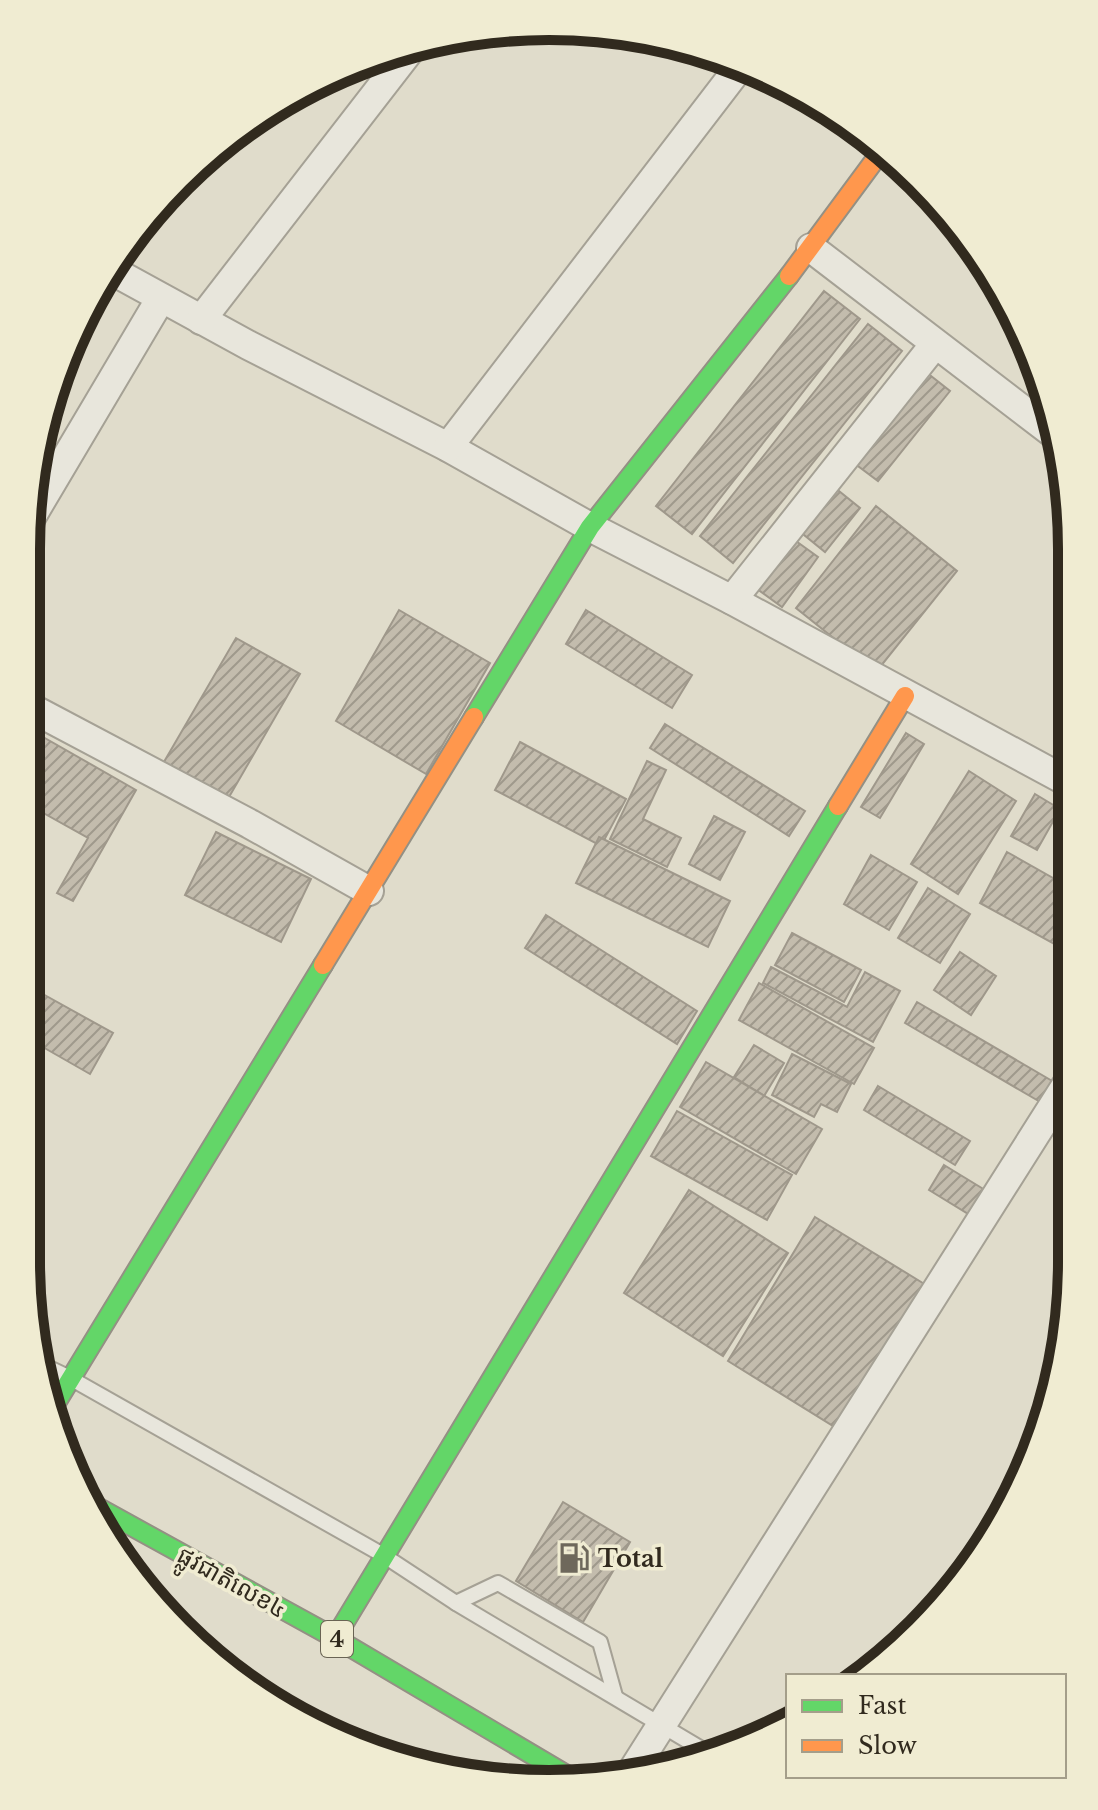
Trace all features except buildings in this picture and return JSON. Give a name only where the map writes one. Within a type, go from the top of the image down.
[{"type":"main road","points":[[59,1398],[590,527],[811,248],[876,159]]},
{"type":"main road","points":[[335,1638],[905,696]]},
{"type":"main road","name":"ផ្លូវជាតិលេខ៤","points":[[106,1512],[335,1638],[558,1770]]},
{"type":"street","points":[[201,320],[400,62]]},
{"type":"street","points":[[448,447],[733,75]]},
{"type":"street","points":[[811,248],[1043,426]]},
{"type":"street","points":[[120,275],[448,447],[590,527],[732,600],[1058,777]]},
{"type":"street","points":[[43,498],[161,298]]},
{"type":"street","points":[[732,600],[935,344]]},
{"type":"street","points":[[40,713],[369,891]]},
{"type":"street","points":[[639,1762],[1058,1098]]},
{"type":"lane","points":[[52,1369],[383,1555],[456,1603],[699,1747]]},
{"type":"lane","points":[[456,1603],[498,1583],[600,1642],[615,1696]]},
{"type":"traffic: fast","points":[[474,717],[590,527],[789,276]]},
{"type":"traffic: fast","points":[[335,1638],[838,806]]},
{"type":"traffic: fast","points":[[59,1398],[323,965]]},
{"type":"traffic: fast","points":[[106,1512],[335,1638],[558,1770]]},
{"type":"traffic: slow","points":[[789,276],[876,159]]},
{"type":"traffic: slow","points":[[838,806],[905,696]]},
{"type":"traffic: slow","points":[[323,965],[474,717]]},
{"type":"place","name":"Total","points":[[574,1558]]}]
